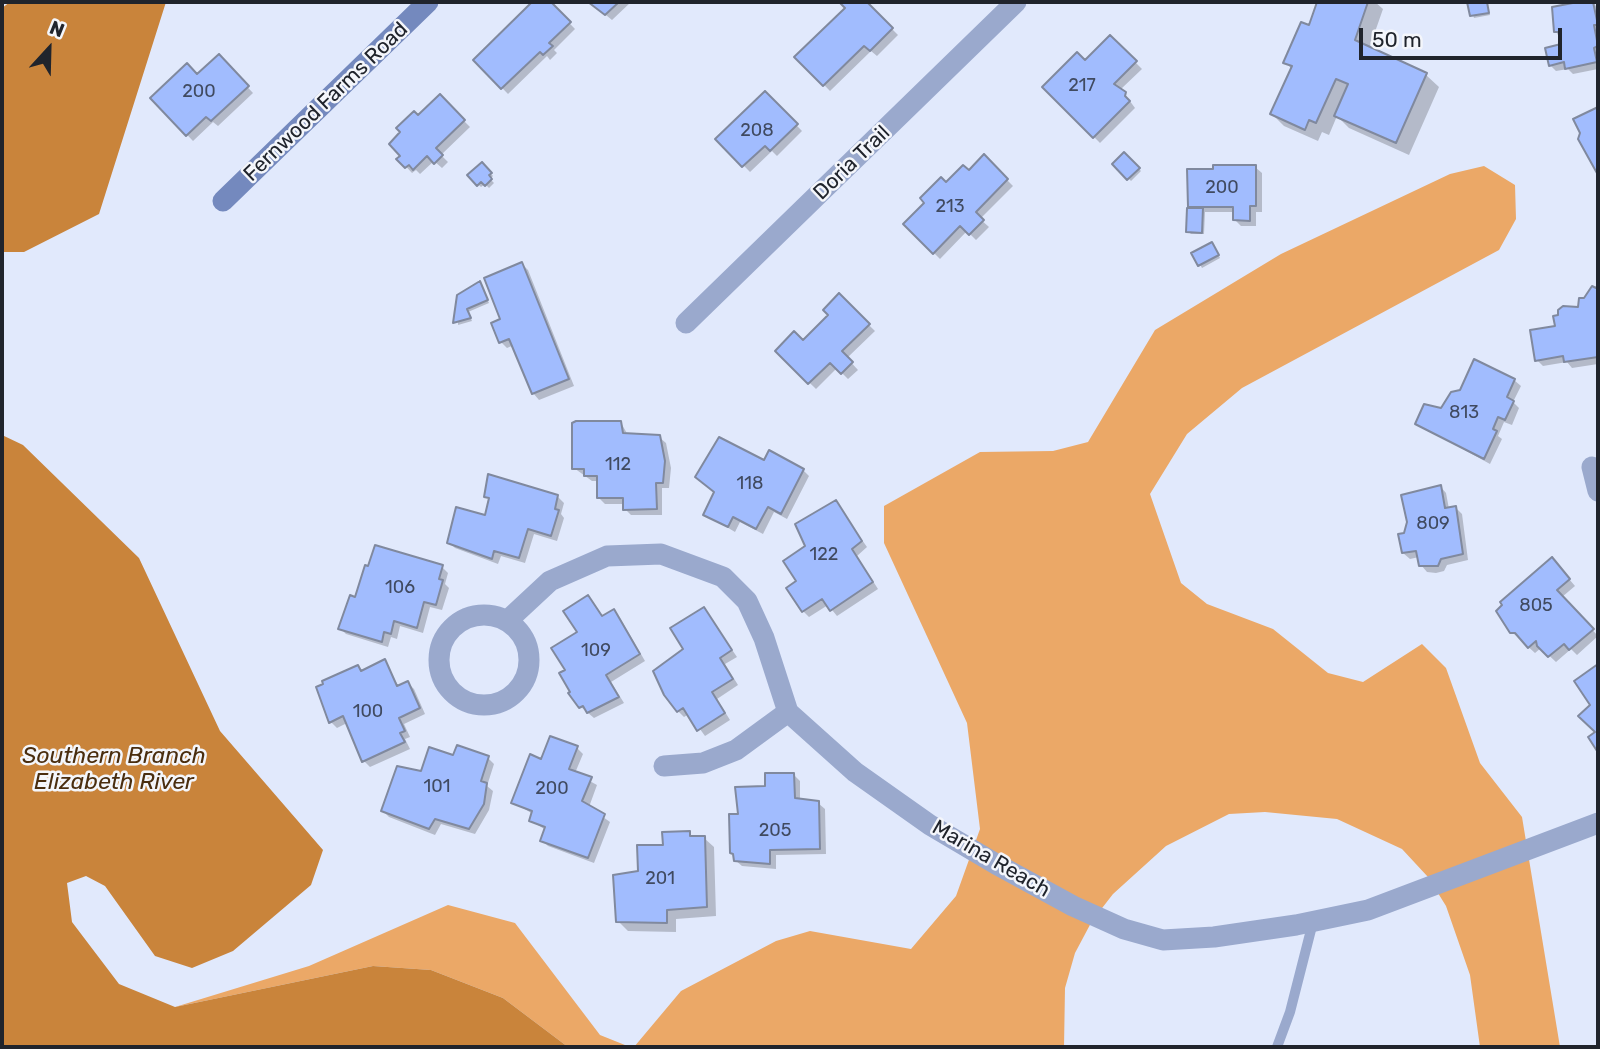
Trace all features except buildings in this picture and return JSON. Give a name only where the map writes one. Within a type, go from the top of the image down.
[{"type":"street","name":"Fernwood Farms Road","points":[[223,201],[428,2]]},
{"type":"street","name":"Doria Trail","points":[[686,323],[1016,2]]},
{"type":"street","points":[[1592,467],[1598,491]]},
{"type":"street","points":[[507,621],[550,581],[607,556],[661,554],[723,577],[747,601],[764,638],[788,712],[736,750],[703,763],[664,766]]},
{"type":"street","points":[[477,615],[492,615],[507,621],[526,643],[529,671],[523,685],[514,695],[494,705],[472,705],[447,688],[441,674],[439,658],[446,637],[462,621],[477,615]]},
{"type":"street","name":"Marina Reach","points":[[788,712],[855,772],[930,825],[1040,888],[1124,929],[1163,940],[1214,937],[1313,922],[1368,910],[1598,823]]},
{"type":"lane","points":[[1277,1047],[1290,1012],[1313,922]]},
{"type":"shaded area","points":[[1484,166],[1515,185],[1516,219],[1499,250],[1242,388],[1187,434],[1150,494],[1181,583],[1207,604],[1273,629],[1328,673],[1363,682],[1422,644],[1446,668],[1480,763],[1522,817],[1560,1047],[1480,1047],[1470,975],[1446,906],[1428,877],[1402,849],[1337,819],[1265,812],[1229,814],[1166,846],[1113,894],[1092,921],[1075,953],[1065,988],[1064,1047],[634,1047],[681,991],[776,941],[810,931],[911,949],[956,896],[980,829],[967,723],[884,543],[884,506],[980,452],[1053,451],[1088,442],[1155,330],[1281,254],[1450,174]]},
{"type":"shaded area","points":[[448,905],[515,923],[600,1035],[630,1047],[568,1047],[503,998],[431,970],[373,966],[175,1007],[309,966]]},
{"type":"water","points":[[10,2],[166,2],[99,214],[24,252],[2,252],[2,8]]},
{"type":"water","name":"Southern Branch Elizabeth River","points":[[2,435],[23,445],[139,558],[220,731],[323,850],[311,885],[233,951],[192,968],[155,956],[105,886],[86,876],[67,883],[72,922],[119,984],[175,1007],[373,966],[431,970],[503,998],[568,1047],[2,1047]]}]
